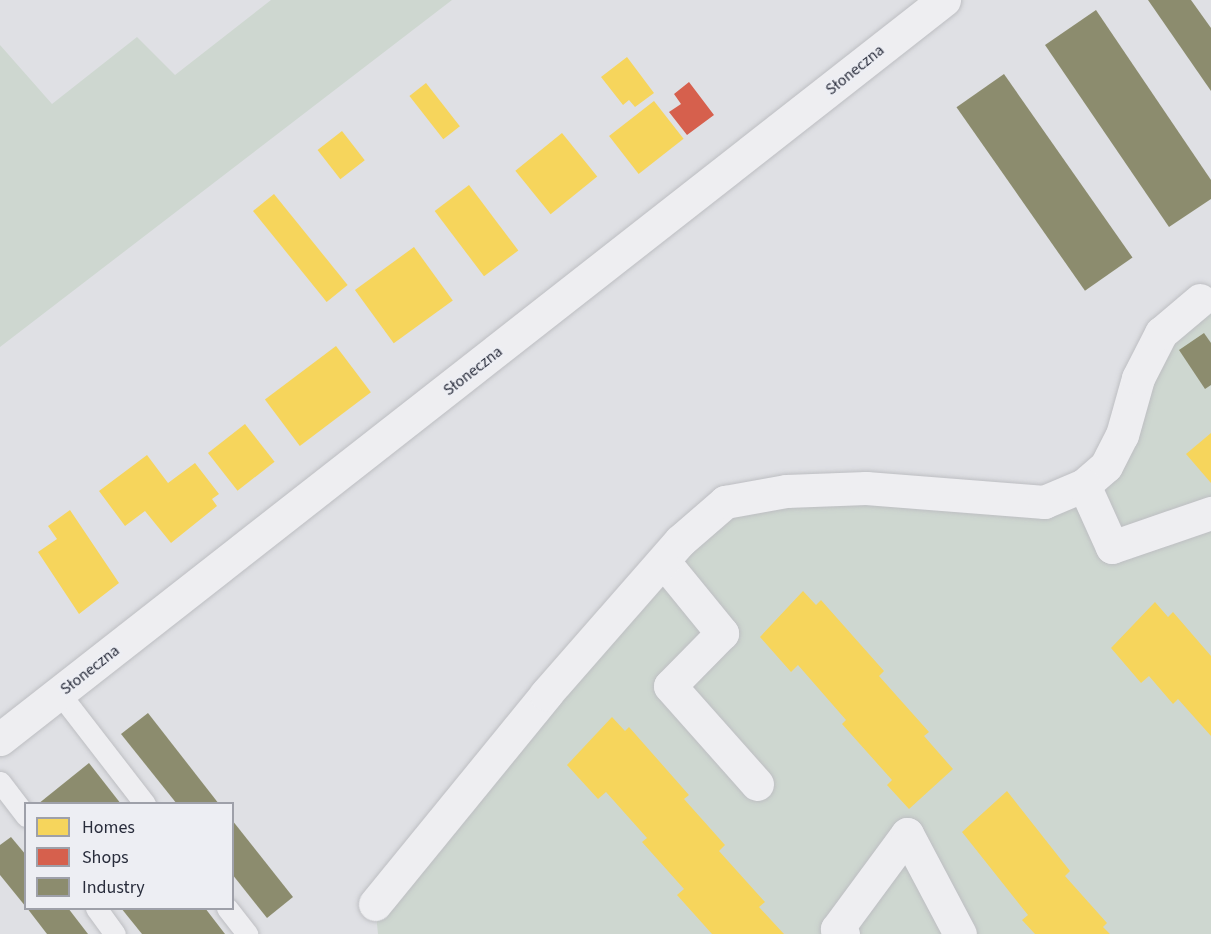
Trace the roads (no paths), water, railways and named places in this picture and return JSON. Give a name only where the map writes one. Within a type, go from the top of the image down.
[{"type":"street","name":"Słoneczna","points":[[0,739],[945,0]]},
{"type":"street","points":[[375,904],[508,738],[702,519],[725,501],[750,496],[866,488],[1044,502],[1084,485],[1106,466],[1122,435],[1138,378],[1161,333],[1207,302]]},
{"type":"street","points":[[1084,485],[1112,547],[1211,513]]},
{"type":"street","points":[[664,562],[722,633],[670,686],[757,784]]},
{"type":"street","points":[[843,934],[837,928],[907,834],[960,934]]},
{"type":"lane","points":[[60,694],[144,802]]},
{"type":"lane","points":[[0,782],[24,813]]},
{"type":"lane","points":[[97,910],[115,934]]},
{"type":"lane","points":[[228,910],[247,934]]}]
